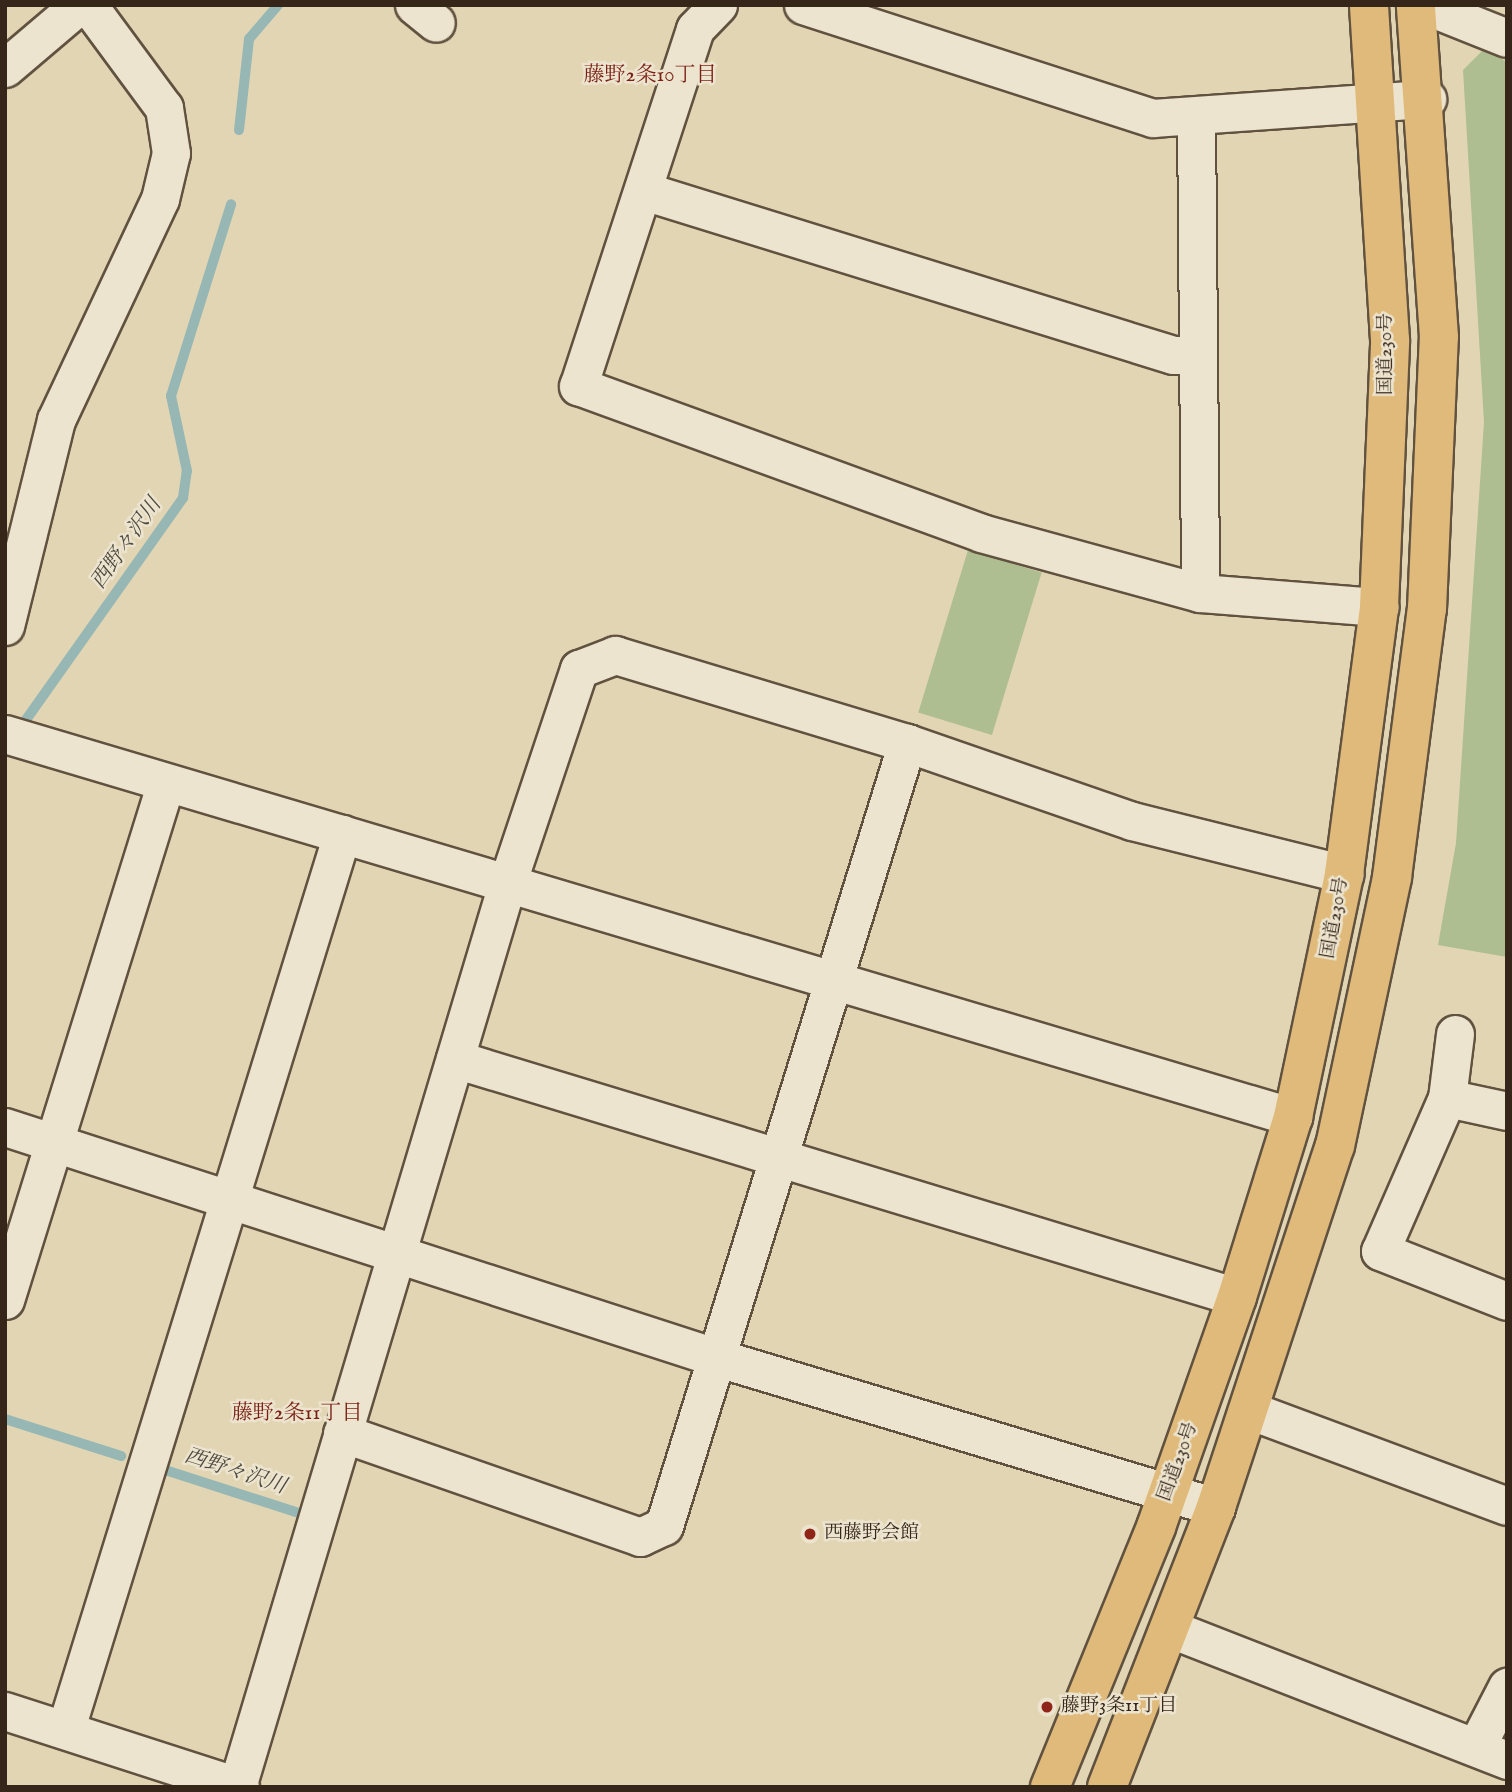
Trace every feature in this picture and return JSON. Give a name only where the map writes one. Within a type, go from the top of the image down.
[{"type":"highway","name":"国道230号","points":[[1050,1787],[1170,1490],[1237,1297],[1293,1117],[1344,874],[1379,607],[1390,340],[1370,5]]},
{"type":"highway","points":[[1107,1787],[1171,1629],[1216,1507],[1335,1146],[1392,877],[1427,609],[1438,364],[1427,99],[1416,5]]},
{"type":"street","points":[[5,68],[79,5]]},
{"type":"street","points":[[7,609],[57,420],[160,199],[172,153],[164,108],[88,5]]},
{"type":"street","points":[[718,5],[695,29],[578,386],[981,533],[1200,593],[1379,607]]},
{"type":"street","points":[[803,5],[1153,118],[1427,99]]},
{"type":"street","points":[[1424,5],[1507,38]]},
{"type":"street","points":[[1196,116],[1200,593]]},
{"type":"street","points":[[644,191],[1173,355],[1196,355]]},
{"type":"street","points":[[5,1711],[66,1728],[238,1786],[507,884],[579,669],[615,655],[907,743],[1132,821],[1344,874]]},
{"type":"street","points":[[5,734],[1293,1117]]},
{"type":"street","points":[[342,1433],[640,1537],[664,1526],[837,982],[907,743]]},
{"type":"street","points":[[5,1300],[166,782]]},
{"type":"street","points":[[66,1728],[342,834]]},
{"type":"street","points":[[1455,1034],[1447,1098],[1380,1251],[1507,1301]]},
{"type":"street","points":[[455,1059],[1237,1297]]},
{"type":"street","points":[[1447,1098],[1507,1111]]},
{"type":"street","points":[[5,1127],[232,1196],[718,1358],[1170,1490],[1216,1507]]},
{"type":"street","points":[[1249,1410],[1507,1506]]},
{"type":"street","points":[[1171,1629],[1491,1754],[1507,1687]]},
{"type":"green space","points":[[1484,49],[1507,62],[1507,957],[1438,945],[1456,843],[1484,422],[1463,70]]},
{"type":"green space","points":[[968,550],[1042,573],[992,735],[918,713]]},
{"type":"waterway","name":"西野々沢川","points":[[239,130],[249,39],[278,5]]},
{"type":"waterway","name":"西野々沢川","points":[[23,724],[183,498],[187,471],[171,396],[231,204]]},
{"type":"waterway","name":"西野々沢川","points":[[5,1419],[121,1456]]},
{"type":"waterway","name":"西野々沢川","points":[[159,1468],[299,1513]]},
{"type":"place","name":"西藤野会館","points":[[810,1534]]},
{"type":"place","name":"藤野3条11丁目","points":[[1047,1707]]},
{"type":"district","name":"藤野2条10丁目","points":[[650,76]]},
{"type":"district","name":"藤野2条11丁目","points":[[297,1414]]}]
